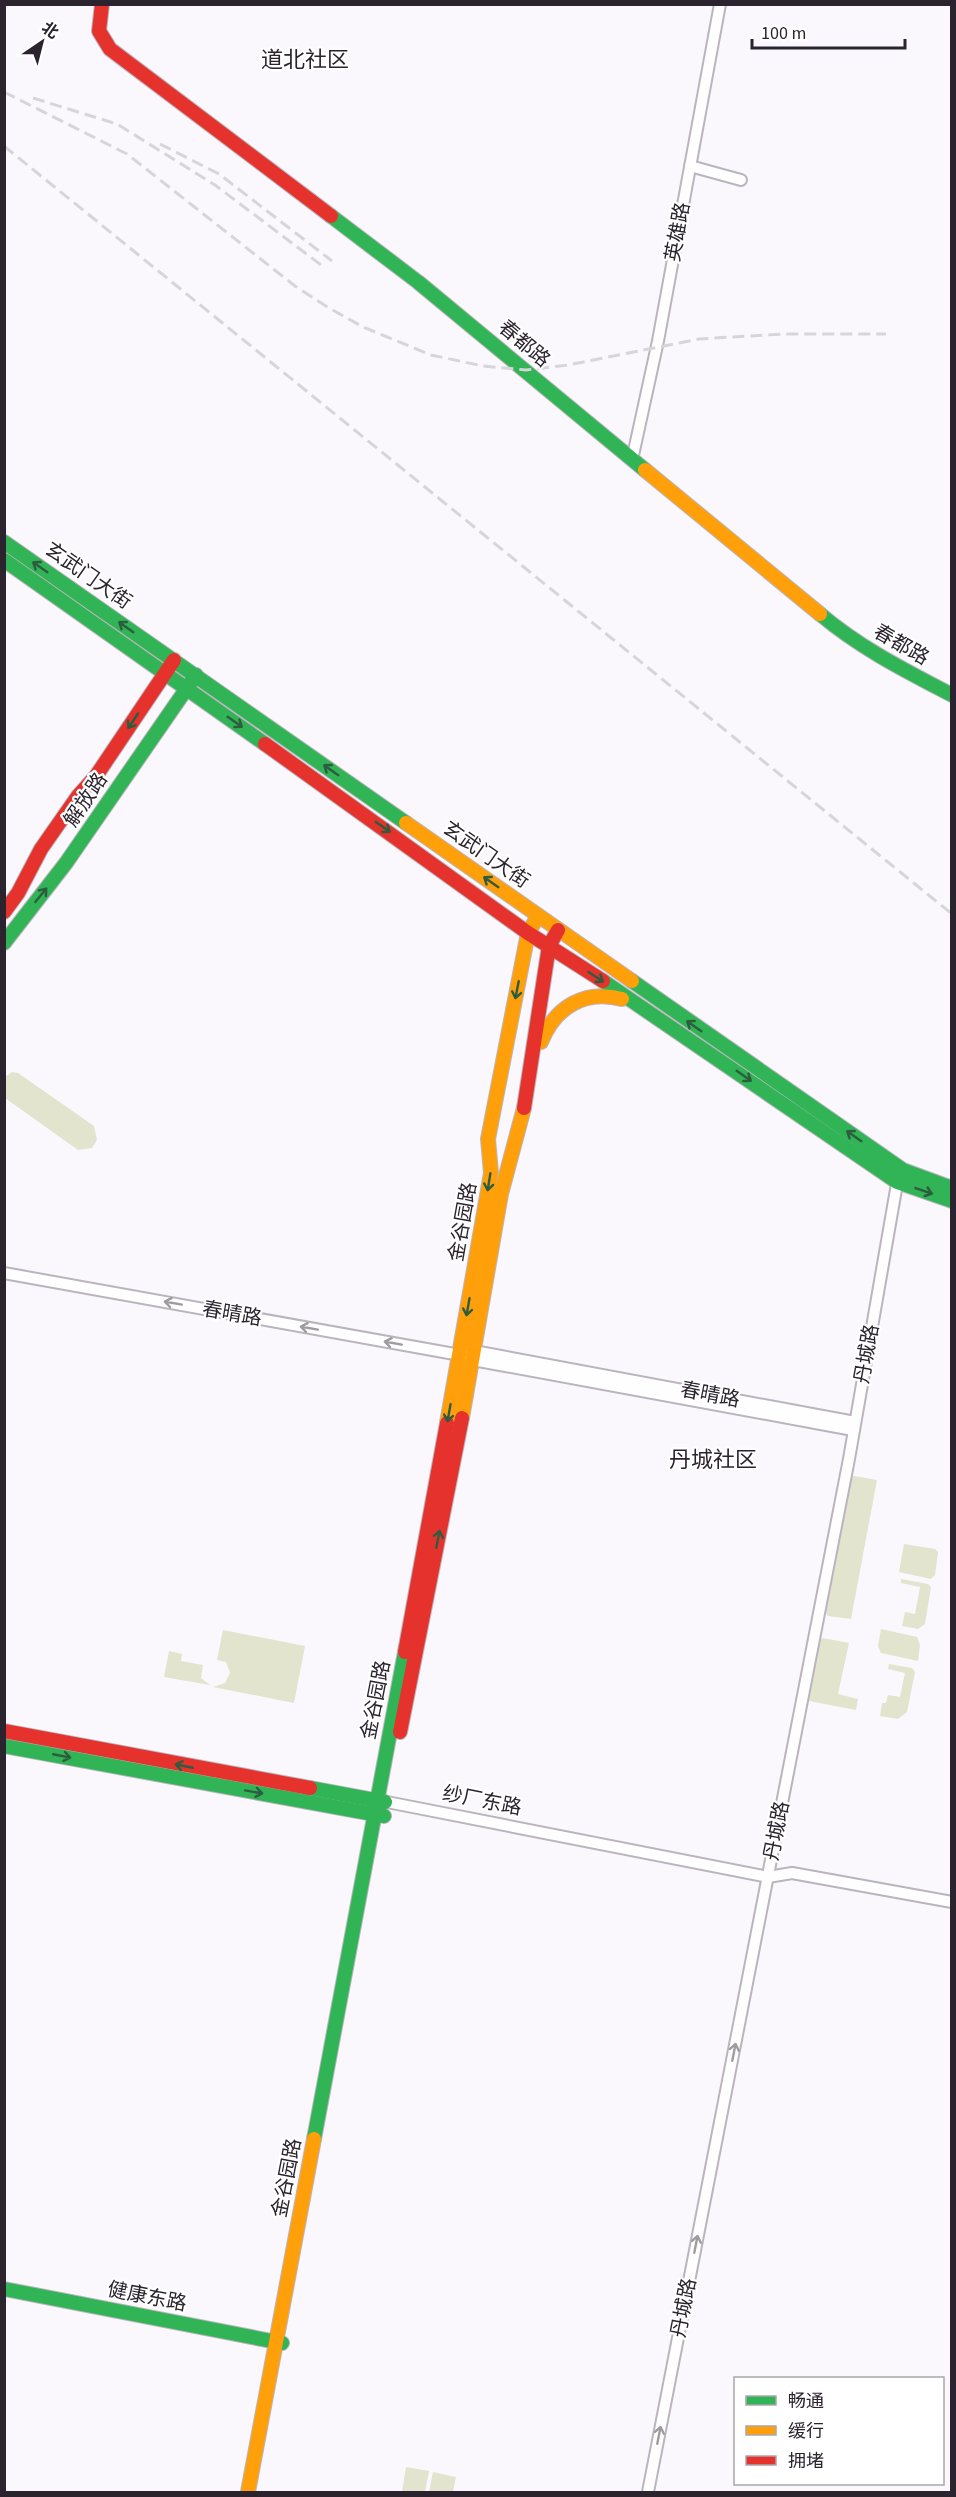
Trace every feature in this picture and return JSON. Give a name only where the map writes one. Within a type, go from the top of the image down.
[{"type":"main road","name":"春都路","points":[[102,4],[99,31],[110,49],[418,282],[845,627],[904,664],[951,688]]},
{"type":"main road","name":"春都路","points":[[114,4],[108,25],[116,42],[422,277],[842,633],[951,695]]},
{"type":"main road","name":"玄武门大街","points":[[4,542],[558,930],[900,1176],[951,1188]]},
{"type":"main road","name":"玄武门大街","points":[[4,560],[166,672],[528,933],[900,1176],[951,1201]]},
{"type":"main road","name":"解放路","points":[[4,912],[18,893],[41,849],[78,796],[96,776],[174,660]]},
{"type":"main road","name":"解放路","points":[[4,943],[66,863],[196,675]]},
{"type":"main road","name":"金谷园路","points":[[469,1355],[491,1173],[488,1139],[528,933],[538,916]]},
{"type":"main road","name":"金谷园路","points":[[248,2493],[501,1194],[523,1116],[549,946],[558,930]]},
{"type":"main road","points":[[528,1085],[544,1030],[561,1009],[580,998],[610,994],[644,1008]]},
{"type":"main road","name":"纱厂东路","points":[[4,1731],[381,1808]]},
{"type":"main road","name":"纱厂东路","points":[[4,1746],[381,1808]]},
{"type":"main road","name":"健康东路","points":[[4,2289],[279,2342]]},
{"type":"main road","name":"金谷园路","points":[[254,2493],[279,2342]]},
{"type":"street","name":"英雄路","points":[[633,456],[658,341],[720,4]]},
{"type":"street","points":[[690,166],[741,180]]},
{"type":"street","name":"丹城路","points":[[648,2493],[768,1877],[900,1176]]},
{"type":"street","name":"春晴路","points":[[4,1273],[854,1426]]},
{"type":"street","name":"纱厂东路","points":[[381,1808],[768,1877],[792,1874],[951,1902]]},
{"type":"green space","points":[[12,1072],[18,1073],[94,1126],[97,1140],[92,1148],[78,1150],[5,1098],[5,1077]]},
{"type":"green space","points":[[849,1475],[877,1480],[851,1619],[828,1616],[825,1611]]},
{"type":"green space","points":[[904,1544],[935,1549],[938,1552],[935,1575],[931,1579],[899,1572]]},
{"type":"green space","points":[[901,1579],[928,1584],[931,1587],[925,1624],[918,1629],[902,1626],[905,1612],[915,1614],[920,1587],[901,1583]]},
{"type":"green space","points":[[881,1629],[917,1637],[920,1645],[918,1661],[881,1653],[878,1646]]},
{"type":"green space","points":[[223,1630],[305,1646],[294,1703],[213,1687],[225,1683],[230,1673],[226,1662],[217,1660]]},
{"type":"green space","points":[[823,1638],[849,1643],[838,1694],[858,1699],[856,1710],[809,1701],[819,1640]]},
{"type":"green space","points":[[169,1651],[182,1654],[181,1661],[203,1665],[201,1678],[210,1685],[164,1677]]},
{"type":"green space","points":[[889,1664],[912,1668],[915,1672],[907,1712],[898,1719],[880,1716],[882,1703],[886,1703],[888,1695],[900,1697],[905,1673],[888,1669]]},
{"type":"green space","points":[[406,2467],[429,2471],[425,2492],[402,2492]]},
{"type":"green space","points":[[433,2472],[456,2477],[453,2492],[429,2492]]},
{"type":"railway","points":[[4,92],[127,154],[295,286],[329,308],[363,327],[431,355],[483,366],[526,370],[568,365],[699,339],[783,334],[886,334]]},
{"type":"railway","points":[[33,98],[117,124],[215,185],[325,268]]},
{"type":"railway","points":[[160,144],[219,174],[332,261]]},
{"type":"railway","points":[[4,146],[952,914]]},
{"type":"traffic: fast","points":[[331,216],[418,282],[645,470]]},
{"type":"traffic: fast","points":[[4,542],[406,823]]},
{"type":"traffic: fast","points":[[4,560],[265,744]]},
{"type":"traffic: fast","points":[[820,614],[867,648],[952,695]]},
{"type":"traffic: fast","points":[[4,943],[66,863],[196,675]]},
{"type":"traffic: fast","points":[[603,981],[897,1182],[952,1201]]},
{"type":"traffic: fast","points":[[632,981],[903,1170],[952,1188]]},
{"type":"traffic: fast","points":[[314,2139],[405,1652]]},
{"type":"traffic: fast","points":[[4,1746],[384,1816]]},
{"type":"traffic: fast","points":[[310,1788],[385,1802]]},
{"type":"traffic: fast","points":[[4,2289],[282,2343]]},
{"type":"traffic: slow","points":[[645,470],[820,614]]},
{"type":"traffic: slow","points":[[406,823],[632,981]]},
{"type":"traffic: slow","points":[[447,1423],[491,1173],[488,1139],[528,933],[538,916]]},
{"type":"traffic: slow","points":[[541,1042],[554,1019],[573,1004],[596,997],[622,999]]},
{"type":"traffic: slow","points":[[462,1418],[501,1194],[524,1108]]},
{"type":"traffic: slow","points":[[248,2492],[314,2139]]},
{"type":"traffic: jam","points":[[102,4],[99,31],[110,49],[331,216]]},
{"type":"traffic: jam","points":[[4,912],[18,893],[41,849],[78,796],[96,776],[174,660]]},
{"type":"traffic: jam","points":[[265,744],[528,933],[603,981]]},
{"type":"traffic: jam","points":[[524,1108],[549,946],[558,930]]},
{"type":"traffic: jam","points":[[400,1732],[462,1418]]},
{"type":"traffic: jam","points":[[405,1652],[447,1423]]},
{"type":"traffic: jam","points":[[4,1731],[310,1788]]},
{"type":"district","name":"道北社区","points":[[305,60]]},
{"type":"district","name":"丹城社区","points":[[713,1460]]}]
